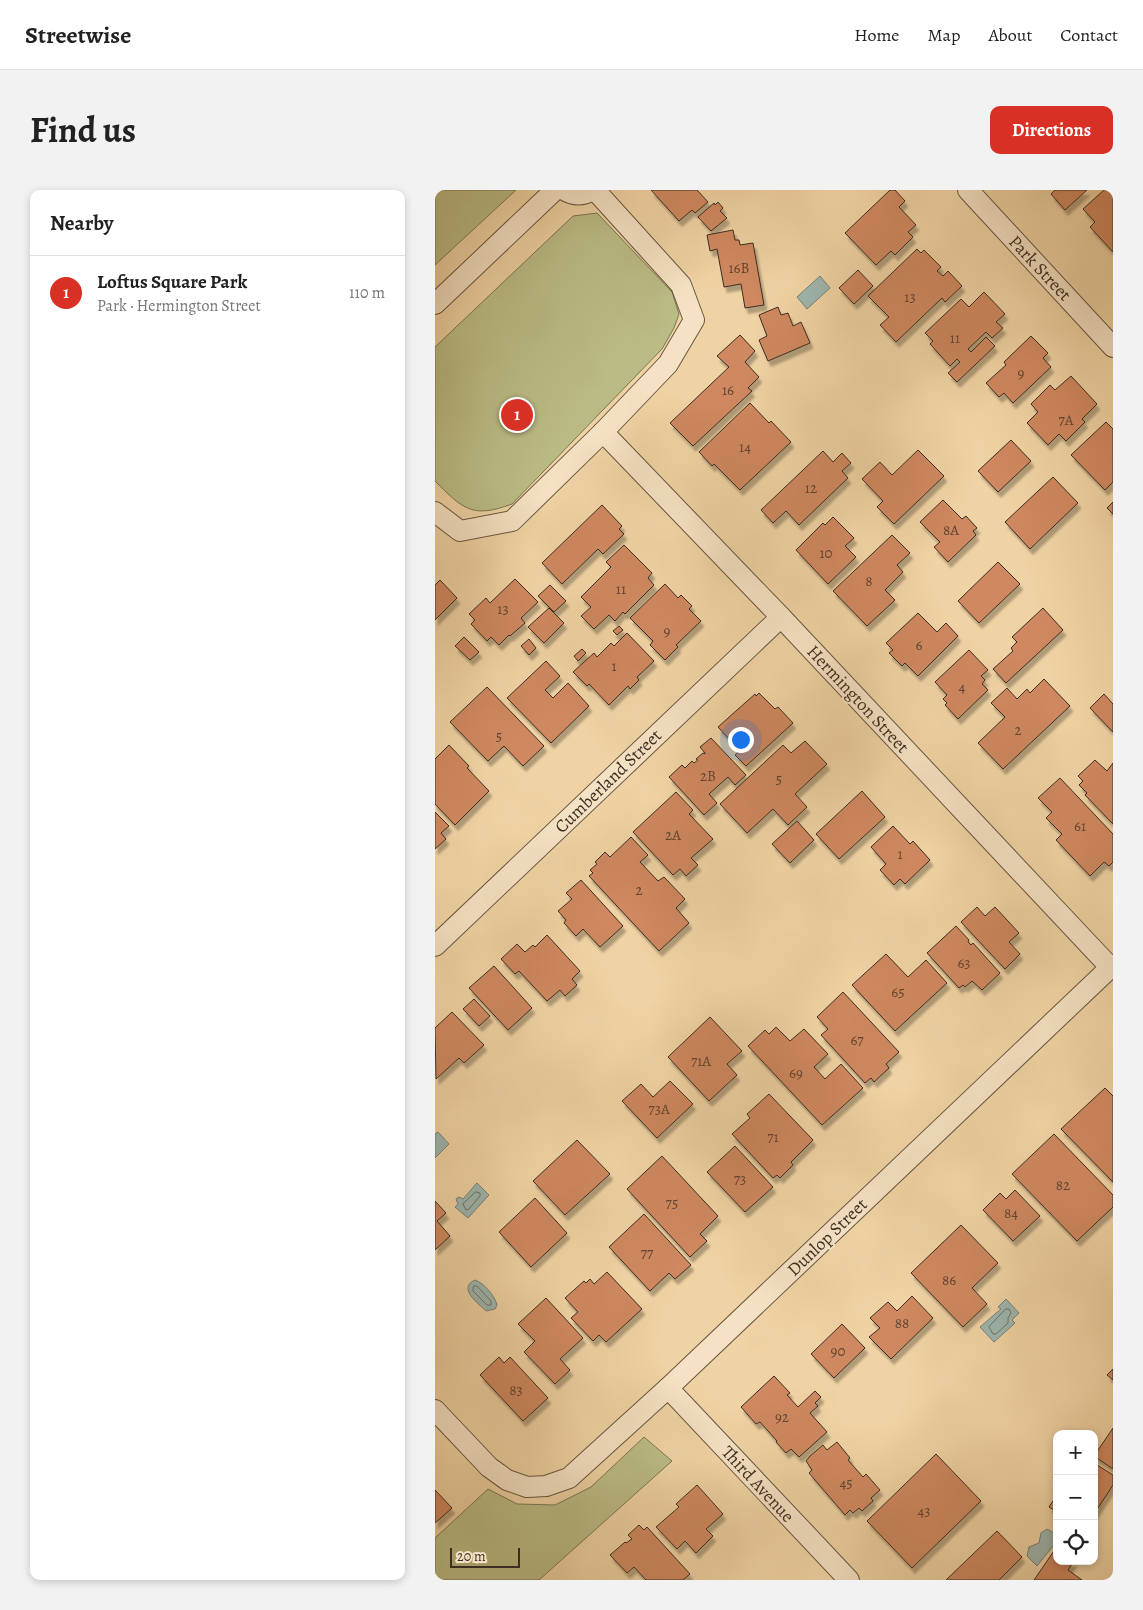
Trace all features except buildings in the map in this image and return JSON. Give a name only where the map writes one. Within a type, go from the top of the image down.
[{"type":"street","points":[[435,304],[555,190]]},
{"type":"street","points":[[435,512],[439,517],[460,531],[512,521],[603,432],[668,364],[694,320],[681,285],[594,190],[580,195],[564,190]]},
{"type":"street","name":"Park Street","points":[[968,190],[1113,347]]},
{"type":"street","name":"Hermington Street","points":[[603,432],[1112,966]]},
{"type":"street","name":"Cumberland Street","points":[[435,946],[781,617]]},
{"type":"street","name":"Dunlop Street","points":[[435,1410],[489,1467],[507,1480],[527,1487],[546,1486],[569,1478],[668,1388],[1112,966]]},
{"type":"street","name":"Third Avenue","points":[[668,1388],[849,1580]]},
{"type":"green space","points":[[435,190],[516,190],[435,265]]},
{"type":"green space","points":[[597,213],[672,292],[679,314],[674,328],[662,349],[512,504],[487,511],[469,509],[453,499],[435,481],[435,347],[573,216]]},
{"type":"green space","points":[[644,1437],[672,1461],[539,1580],[435,1580],[435,1538],[488,1489],[517,1504],[555,1505],[591,1487]]},
{"type":"water","points":[[820,276],[830,288],[807,309],[797,297]]},
{"type":"water","points":[[438,1132],[449,1144],[435,1158],[435,1134]]},
{"type":"water","points":[[477,1183],[489,1195],[468,1218],[455,1207],[458,1204],[456,1199],[459,1197],[463,1199]]},
{"type":"water","points":[[475,1280],[492,1294],[497,1305],[495,1309],[486,1311],[471,1296],[468,1287]]},
{"type":"water","points":[[1006,1299],[1019,1313],[1012,1320],[1015,1323],[994,1342],[980,1327],[1001,1309],[998,1307]]},
{"type":"water","points":[[1047,1529],[1053,1533],[1053,1546],[1037,1566],[1027,1556],[1029,1547],[1039,1543],[1041,1533]]},
{"type":"place","name":"Loftus Square Park","points":[[517,415]]}]
